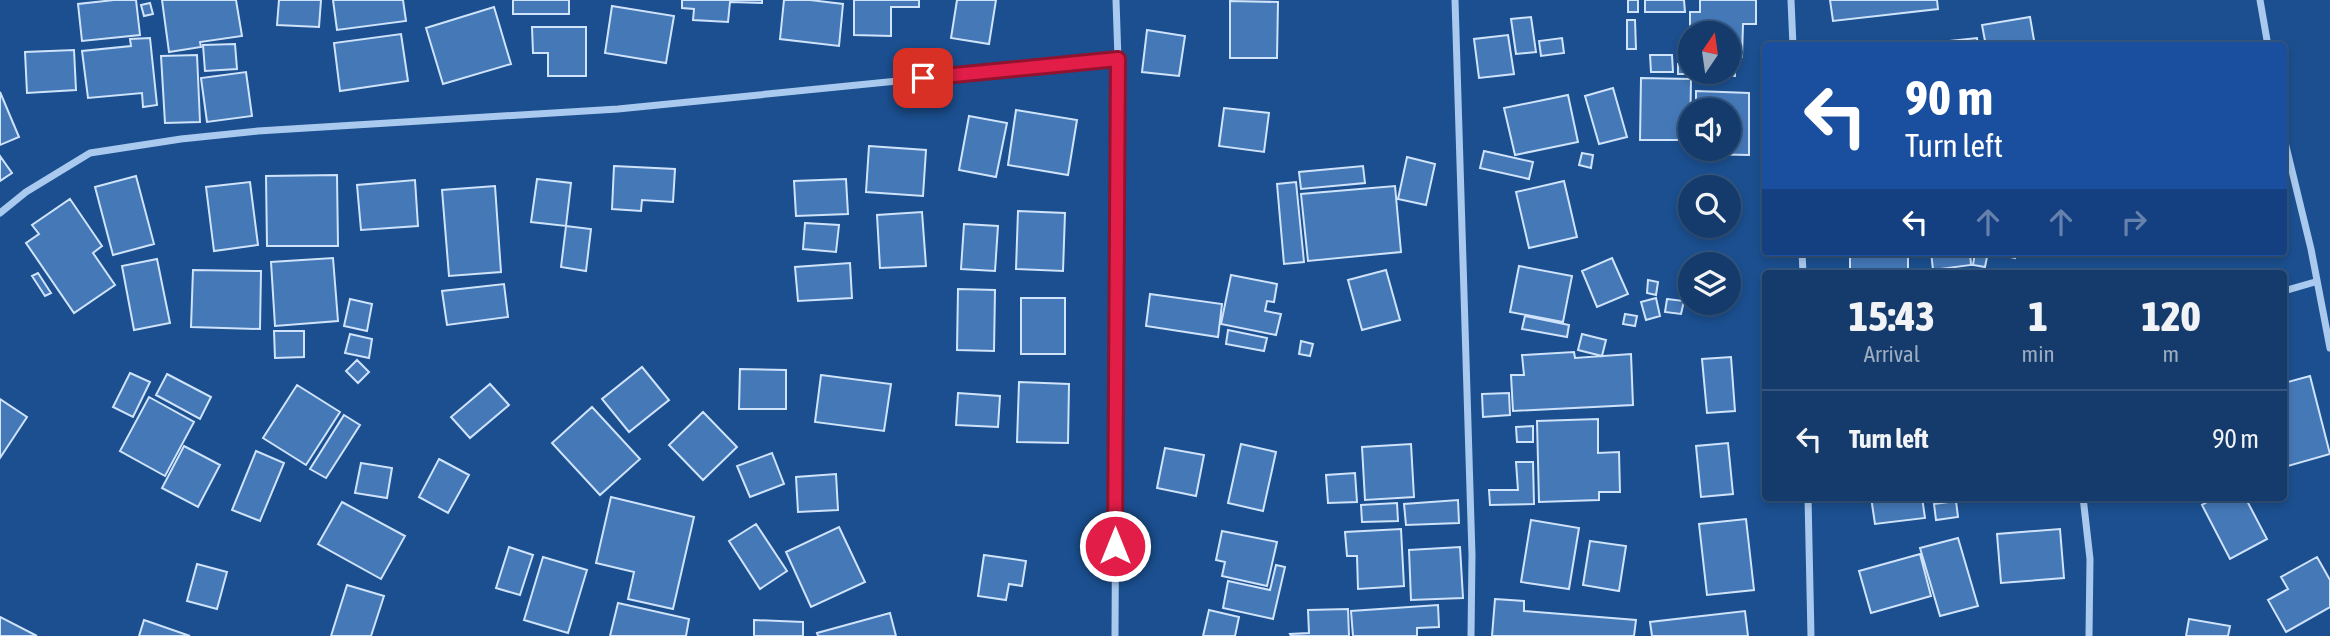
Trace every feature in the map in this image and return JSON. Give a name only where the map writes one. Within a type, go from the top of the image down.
[{"type":"street","points":[[1115,636],[1116,0]]},
{"type":"street","points":[[1455,0],[1472,555],[1471,636]]},
{"type":"street","points":[[1791,0],[1793,42]]},
{"type":"street","points":[[2260,0],[2267,42]]},
{"type":"street","points":[[0,213],[26,192],[90,153],[181,139],[258,131],[618,109],[1118,59]]},
{"type":"street","points":[[2287,150],[2311,249],[2315,282],[2330,348]]},
{"type":"street","points":[[2287,290],[2315,282]]},
{"type":"street","points":[[1808,501],[1811,636]]},
{"type":"street","points":[[2083,501],[2090,559],[2089,636]]},
{"type":"building","points":[[136,0],[140,35],[82,41],[78,4]]},
{"type":"building","points":[[162,0],[236,0],[242,36],[200,42],[201,47],[169,52]]},
{"type":"building","points":[[279,0],[321,0],[319,27],[277,25]]},
{"type":"building","points":[[333,0],[403,0],[406,21],[337,30]]},
{"type":"building","points":[[513,0],[569,0],[569,14],[513,14]]},
{"type":"building","points":[[682,0],[762,0],[762,3],[730,2],[728,22],[693,20],[694,9],[682,8]]},
{"type":"building","points":[[784,0],[843,4],[839,46],[780,39]]},
{"type":"building","points":[[854,0],[919,0],[919,7],[891,7],[891,36],[854,35]]},
{"type":"building","points":[[957,0],[996,0],[989,44],[951,38]]},
{"type":"building","points":[[1628,0],[1638,0],[1638,12],[1628,12]]},
{"type":"building","points":[[1645,0],[1684,0],[1685,12],[1645,12]]},
{"type":"building","points":[[1700,0],[1756,0],[1756,24],[1743,24],[1742,57],[1741,21],[1690,21],[1690,12],[1700,12]]},
{"type":"building","points":[[1830,0],[1937,0],[1938,9],[1833,21]]},
{"type":"building","points":[[1230,1],[1278,2],[1277,58],[1230,58]]},
{"type":"building","points":[[150,3],[153,14],[144,16],[141,5]]},
{"type":"building","points":[[612,6],[674,16],[666,63],[605,53]]},
{"type":"building","points":[[494,7],[511,64],[443,84],[426,28]]},
{"type":"building","points":[[1531,17],[1536,52],[1516,54],[1511,19]]},
{"type":"building","points":[[2030,17],[2034,42],[1985,42],[1982,25]]},
{"type":"building","points":[[1627,20],[1635,20],[1636,49],[1627,49]]},
{"type":"building","points":[[532,27],[586,27],[586,76],[548,76],[548,53],[533,53]]},
{"type":"building","points":[[1147,30],[1185,36],[1179,76],[1142,72]]},
{"type":"building","points":[[401,34],[408,81],[340,91],[334,43]]},
{"type":"building","points":[[1508,35],[1514,74],[1479,78],[1474,39]]},
{"type":"building","points":[[150,38],[157,105],[143,107],[142,93],[88,98],[82,51],[131,46],[130,39]]},
{"type":"building","points":[[1562,38],[1564,53],[1541,56],[1539,41]]},
{"type":"building","points":[[1977,38],[1978,42],[1940,42]]},
{"type":"building","points":[[235,44],[237,69],[205,71],[203,45]]},
{"type":"building","points":[[74,50],[76,90],[27,93],[25,52]]},
{"type":"building","points":[[197,55],[200,122],[165,123],[161,56]]},
{"type":"building","points":[[1650,55],[1672,55],[1673,72],[1651,72]]},
{"type":"building","points":[[246,72],[252,116],[207,122],[201,78]]},
{"type":"building","points":[[1641,78],[1678,79],[1678,84],[1691,84],[1691,98],[1678,98],[1678,140],[1640,140]]},
{"type":"building","points":[[1613,88],[1627,137],[1599,144],[1585,96]]},
{"type":"building","points":[[1696,91],[1749,93],[1749,155],[1741,155],[1741,98],[1696,98]]},
{"type":"building","points":[[0,92],[19,137],[0,145]]},
{"type":"building","points":[[1568,95],[1578,142],[1515,155],[1504,108]]},
{"type":"building","points":[[1224,108],[1269,113],[1264,152],[1219,146]]},
{"type":"building","points":[[1016,110],[1077,120],[1068,175],[1008,165]]},
{"type":"building","points":[[969,116],[1007,123],[996,177],[959,170]]},
{"type":"building","points":[[869,146],[926,150],[923,196],[866,192]]},
{"type":"building","points":[[1484,151],[1533,162],[1529,179],[1480,168]]},
{"type":"building","points":[[1582,153],[1593,155],[1591,168],[1579,165]]},
{"type":"building","points":[[0,156],[12,173],[0,181]]},
{"type":"building","points":[[1407,157],[1435,164],[1426,205],[1398,199]]},
{"type":"building","points":[[614,166],[675,169],[673,202],[642,200],[641,211],[612,209]]},
{"type":"building","points":[[1363,166],[1365,183],[1301,189],[1299,172]]},
{"type":"building","points":[[337,175],[338,246],[267,246],[266,176]]},
{"type":"building","points":[[136,176],[154,244],[113,255],[95,187]]},
{"type":"building","points":[[537,179],[571,183],[566,226],[531,222]]},
{"type":"building","points":[[846,179],[848,214],[796,216],[794,181]]},
{"type":"building","points":[[415,180],[418,226],[361,230],[357,185]]},
{"type":"building","points":[[1564,181],[1577,237],[1529,248],[1516,192]]},
{"type":"building","points":[[250,182],[258,245],[214,251],[206,187]]},
{"type":"building","points":[[1296,182],[1304,262],[1284,264],[1277,184]]},
{"type":"building","points":[[495,186],[501,272],[449,276],[442,190]]},
{"type":"building","points":[[1395,186],[1401,252],[1308,261],[1301,194]]},
{"type":"building","points":[[70,199],[102,246],[93,253],[115,285],[74,313],[26,243],[39,234],[32,225]]},
{"type":"building","points":[[1018,211],[1065,213],[1063,271],[1016,269]]},
{"type":"building","points":[[922,212],[926,266],[880,268],[877,215]]},
{"type":"building","points":[[805,223],[839,225],[836,252],[803,249]]},
{"type":"building","points":[[964,224],[998,226],[995,271],[961,269]]},
{"type":"building","points":[[566,226],[591,229],[586,271],[561,267]]},
{"type":"building","points":[[1850,256],[1908,256],[1908,270],[1850,270]]},
{"type":"building","points":[[1931,256],[1970,256],[1971,265],[1933,270]]},
{"type":"building","points":[[1974,256],[1987,256],[1985,267],[1973,265]]},
{"type":"building","points":[[333,258],[338,321],[275,326],[271,262]]},
{"type":"building","points":[[1612,258],[1628,294],[1597,307],[1582,271]]},
{"type":"building","points":[[157,259],[170,323],[134,330],[122,266]]},
{"type":"building","points":[[850,263],[852,298],[798,301],[795,267]]},
{"type":"building","points":[[1519,266],[1572,276],[1563,322],[1510,312]]},
{"type":"building","points":[[193,270],[261,271],[260,329],[191,327]]},
{"type":"building","points":[[1386,270],[1400,320],[1362,330],[1348,280]]},
{"type":"building","points":[[38,273],[51,293],[45,296],[32,276]]},
{"type":"building","points":[[1231,275],[1277,284],[1274,302],[1267,301],[1265,311],[1281,314],[1276,335],[1221,324]]},
{"type":"building","points":[[1648,280],[1658,282],[1656,295],[1647,293]]},
{"type":"building","points":[[504,284],[508,317],[447,325],[442,291]]},
{"type":"building","points":[[958,289],[995,290],[994,351],[957,350]]},
{"type":"building","points":[[1150,294],[1222,304],[1218,337],[1146,326]]},
{"type":"building","points":[[1021,298],[1065,298],[1065,354],[1021,354]]},
{"type":"building","points":[[1656,298],[1660,316],[1646,320],[1641,302]]},
{"type":"building","points":[[350,299],[372,304],[367,331],[344,326]]},
{"type":"building","points":[[1667,299],[1678,300],[1678,314],[1665,312]]},
{"type":"building","points":[[1625,314],[1637,316],[1635,326],[1623,324]]},
{"type":"building","points":[[1525,316],[1569,325],[1567,337],[1522,329]]},
{"type":"building","points":[[1228,330],[1267,338],[1264,351],[1226,344]]},
{"type":"building","points":[[274,331],[304,331],[304,357],[275,358]]},
{"type":"building","points":[[350,334],[372,339],[369,358],[345,353]]},
{"type":"building","points":[[1582,334],[1606,340],[1602,356],[1578,350]]},
{"type":"building","points":[[1301,341],[1313,344],[1310,356],[1299,354]]},
{"type":"building","points":[[1574,352],[1575,358],[1631,354],[1633,405],[1513,411],[1511,375],[1524,375],[1522,355]]},
{"type":"building","points":[[1731,357],[1735,411],[1707,413],[1702,359]]},
{"type":"building","points":[[357,360],[369,372],[358,383],[346,371]]},
{"type":"building","points":[[642,367],[669,400],[629,432],[602,399]]},
{"type":"building","points":[[740,369],[786,370],[786,409],[739,409]]},
{"type":"building","points":[[130,373],[150,382],[133,417],[113,407]]},
{"type":"building","points":[[167,374],[211,397],[200,419],[156,395]]},
{"type":"building","points":[[821,375],[891,384],[884,431],[815,422]]},
{"type":"building","points":[[2310,376],[2330,454],[2287,466],[2287,382]]},
{"type":"building","points":[[1019,382],[1069,384],[1068,443],[1017,442]]},
{"type":"building","points":[[490,384],[509,405],[470,438],[451,417]]},
{"type":"building","points":[[297,385],[340,412],[306,465],[263,438]]},
{"type":"building","points":[[958,393],[1000,396],[998,427],[956,425]]},
{"type":"building","points":[[1509,393],[1510,415],[1483,417],[1482,394]]},
{"type":"building","points":[[149,397],[194,422],[165,476],[120,451]]},
{"type":"building","points":[[0,399],[27,417],[0,458]]},
{"type":"building","points":[[592,407],[640,459],[600,495],[552,443]]},
{"type":"building","points":[[703,412],[737,447],[703,480],[669,445]]},
{"type":"building","points":[[344,415],[360,425],[326,478],[310,469]]},
{"type":"building","points":[[1598,419],[1598,453],[1619,452],[1620,492],[1599,492],[1599,500],[1539,502],[1537,421]]},
{"type":"building","points":[[1533,426],[1533,442],[1517,442],[1516,427]]},
{"type":"building","points":[[1728,443],[1733,494],[1701,497],[1696,446]]},
{"type":"building","points":[[1241,444],[1276,452],[1263,511],[1228,503]]},
{"type":"building","points":[[1411,444],[1414,497],[1365,500],[1362,447]]},
{"type":"building","points":[[184,446],[220,465],[198,507],[162,488]]},
{"type":"building","points":[[1165,448],[1204,455],[1196,496],[1157,488]]},
{"type":"building","points":[[256,451],[284,463],[260,521],[232,510]]},
{"type":"building","points":[[772,453],[784,484],[750,497],[737,466]]},
{"type":"building","points":[[439,459],[469,475],[448,513],[419,497]]},
{"type":"building","points":[[1516,462],[1533,462],[1534,504],[1490,505],[1489,490],[1518,490]]},
{"type":"building","points":[[361,463],[392,468],[387,498],[355,493]]},
{"type":"building","points":[[1355,473],[1357,502],[1328,503],[1326,475]]},
{"type":"building","points":[[836,474],[838,510],[798,512],[796,477]]},
{"type":"building","points":[[611,497],[694,517],[673,609],[628,599],[634,572],[596,563]]},
{"type":"building","points":[[1458,500],[1459,523],[1406,525],[1404,504]]},
{"type":"building","points":[[1872,501],[1923,501],[1925,518],[1875,524]]},
{"type":"building","points":[[1956,501],[1958,517],[1936,520],[1934,504]]},
{"type":"building","points":[[2209,501],[2247,501],[2267,539],[2230,559],[2202,505]]},
{"type":"building","points":[[342,502],[405,536],[381,579],[318,544]]},
{"type":"building","points":[[1397,503],[1398,521],[1362,522],[1361,505]]},
{"type":"building","points":[[1746,519],[1754,590],[1707,595],[1699,524]]},
{"type":"building","points":[[1531,520],[1579,528],[1569,589],[1521,582]]},
{"type":"building","points":[[756,524],[787,571],[760,589],[729,541]]},
{"type":"building","points":[[839,527],[865,582],[811,607],[786,552]]},
{"type":"building","points":[[1401,529],[1404,586],[1358,589],[1357,556],[1347,556],[1345,532]]},
{"type":"building","points":[[2060,529],[2064,578],[2001,583],[1997,534]]},
{"type":"building","points":[[1222,531],[1277,542],[1267,586],[1222,576],[1225,562],[1216,560]]},
{"type":"building","points":[[1958,538],[1978,606],[1940,616],[1920,548]]},
{"type":"building","points":[[1590,541],[1626,546],[1619,591],[1583,585]]},
{"type":"building","points":[[509,547],[533,555],[520,595],[496,588]]},
{"type":"building","points":[[1460,547],[1463,598],[1411,600],[1409,550]]},
{"type":"building","points":[[1920,554],[1931,596],[1871,613],[1859,571]]},
{"type":"building","points":[[984,555],[1026,561],[1022,586],[1009,584],[1006,600],[978,596]]},
{"type":"building","points":[[543,557],[587,570],[568,633],[524,620]]},
{"type":"building","points":[[2317,557],[2330,580],[2330,607],[2286,632],[2268,600],[2288,589],[2281,577]]},
{"type":"building","points":[[197,564],[227,572],[217,609],[187,601]]},
{"type":"building","points":[[1276,565],[1285,567],[1273,619],[1223,608],[1228,581],[1270,590]]},
{"type":"building","points":[[347,585],[384,596],[371,636],[331,636]]},
{"type":"building","points":[[1495,599],[1524,601],[1524,611],[1636,620],[1634,636],[1492,636]]},
{"type":"building","points":[[618,603],[689,619],[686,636],[610,636]]},
{"type":"building","points":[[1438,605],[1439,627],[1417,628],[1417,636],[1353,636],[1351,611]]},
{"type":"building","points":[[1348,609],[1349,636],[1290,634],[1309,633],[1308,610]]},
{"type":"building","points":[[1209,610],[1239,617],[1235,636],[1203,636]]},
{"type":"building","points":[[1745,611],[1748,636],[1652,636],[1650,622]]},
{"type":"building","points":[[890,613],[896,636],[818,636],[817,633]]},
{"type":"building","points":[[0,617],[37,636],[0,636]]},
{"type":"building","points":[[2189,619],[2230,626],[2228,636],[2186,636]]},
{"type":"building","points":[[144,620],[190,636],[139,636]]},
{"type":"building","points":[[754,620],[803,622],[803,636],[754,636]]},
{"type":"route","points":[[923,78],[1118,59],[1115,546]]}]
